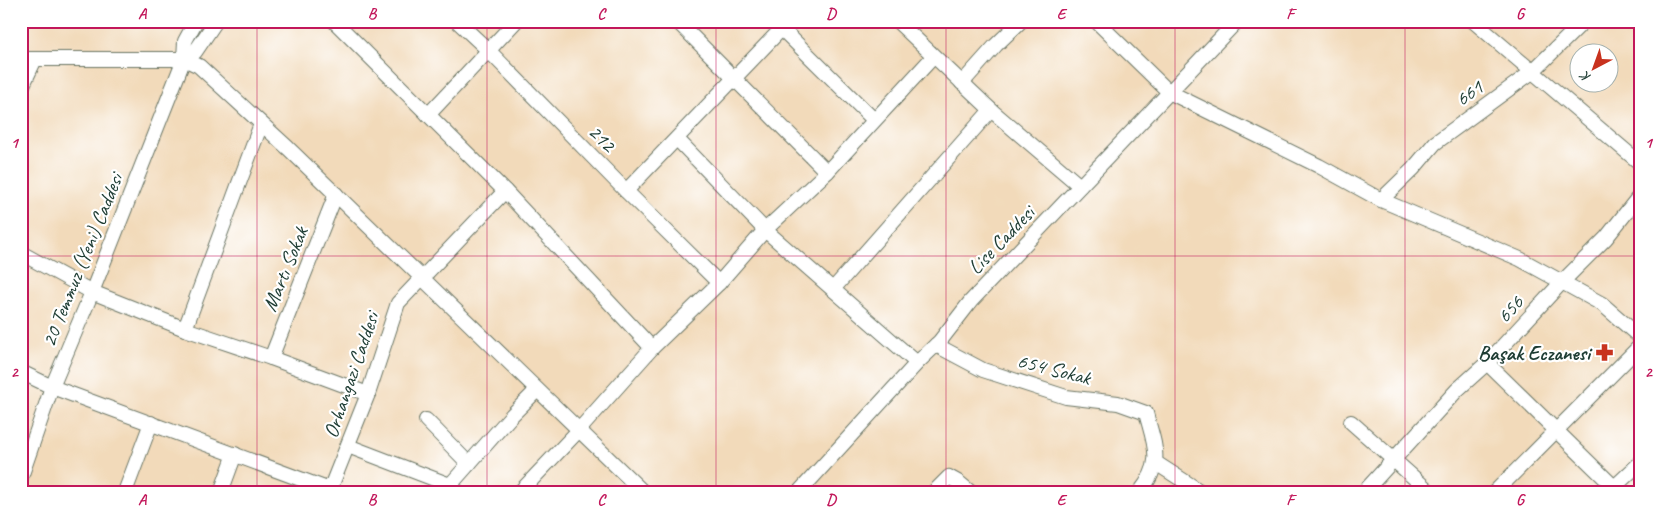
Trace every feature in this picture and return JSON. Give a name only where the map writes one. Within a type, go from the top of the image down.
[{"type":"street","points":[[184,59],[184,40],[196,21]]},
{"type":"street","points":[[184,59],[195,52],[216,21]]},
{"type":"street","points":[[334,21],[504,191],[652,348]]},
{"type":"street","name":"212","points":[[457,21],[719,282]]},
{"type":"street","points":[[428,115],[516,21]]},
{"type":"street","points":[[677,21],[827,172]]},
{"type":"street","points":[[897,21],[991,110],[1080,186]]},
{"type":"street","points":[[962,83],[996,45],[1021,21]]},
{"type":"street","points":[[1096,21],[1169,92],[1319,166],[1380,200],[1520,259],[1602,304],[1641,338]]},
{"type":"street","name":"Lise Caddesi","points":[[799,492],[917,363],[936,345],[971,301],[1237,21]]},
{"type":"street","points":[[1473,21],[1641,164]]},
{"type":"street","name":"661","points":[[1380,200],[1413,169],[1435,143],[1532,72],[1584,21]]},
{"type":"street","points":[[626,191],[785,25],[874,120]]},
{"type":"street","points":[[520,492],[579,430],[652,348],[719,282],[765,230],[827,172],[933,56]]},
{"type":"street","points":[[21,89],[28,59],[184,59],[199,66],[336,194],[642,492]]},
{"type":"street","name":"20 Temmuz (Yeni) Caddesi","points":[[21,477],[52,387],[92,292],[184,59]]},
{"type":"street","points":[[834,288],[991,110]]},
{"type":"street","points":[[185,329],[261,124]]},
{"type":"street","points":[[677,139],[765,230],[834,288],[917,363]]},
{"type":"street","name":"Orhangazi Caddesi","points":[[330,491],[368,394],[398,303],[504,191]]},
{"type":"street","name":"Martı Sokak","points":[[271,358],[336,194]]},
{"type":"street","name":"656","points":[[1364,492],[1457,390],[1488,363],[1562,282],[1606,238],[1641,194]]},
{"type":"street","points":[[21,253],[92,292],[185,329],[368,394]]},
{"type":"street","name":"654 Sokak","points":[[936,345],[984,370],[1066,397],[1118,402],[1146,412],[1156,452],[1156,462]]},
{"type":"street","points":[[1495,492],[1641,345]]},
{"type":"street","points":[[1488,363],[1611,489],[1641,462]]},
{"type":"street","points":[[21,372],[52,387],[330,491]]},
{"type":"street","points":[[348,446],[451,490],[469,464],[537,390]]},
{"type":"street","points":[[426,420],[469,464]]},
{"type":"street","points":[[1351,422],[1394,458],[1430,492]]},
{"type":"street","points":[[125,492],[152,424]]},
{"type":"street","points":[[222,492],[235,454]]},
{"type":"street","points":[[1140,492],[1149,480],[1156,462],[1201,492]]},
{"type":"street","points":[[934,492],[949,477],[970,492]]},
{"type":"place","name":"Başak Eczanesi","points":[[1604,353]]}]
